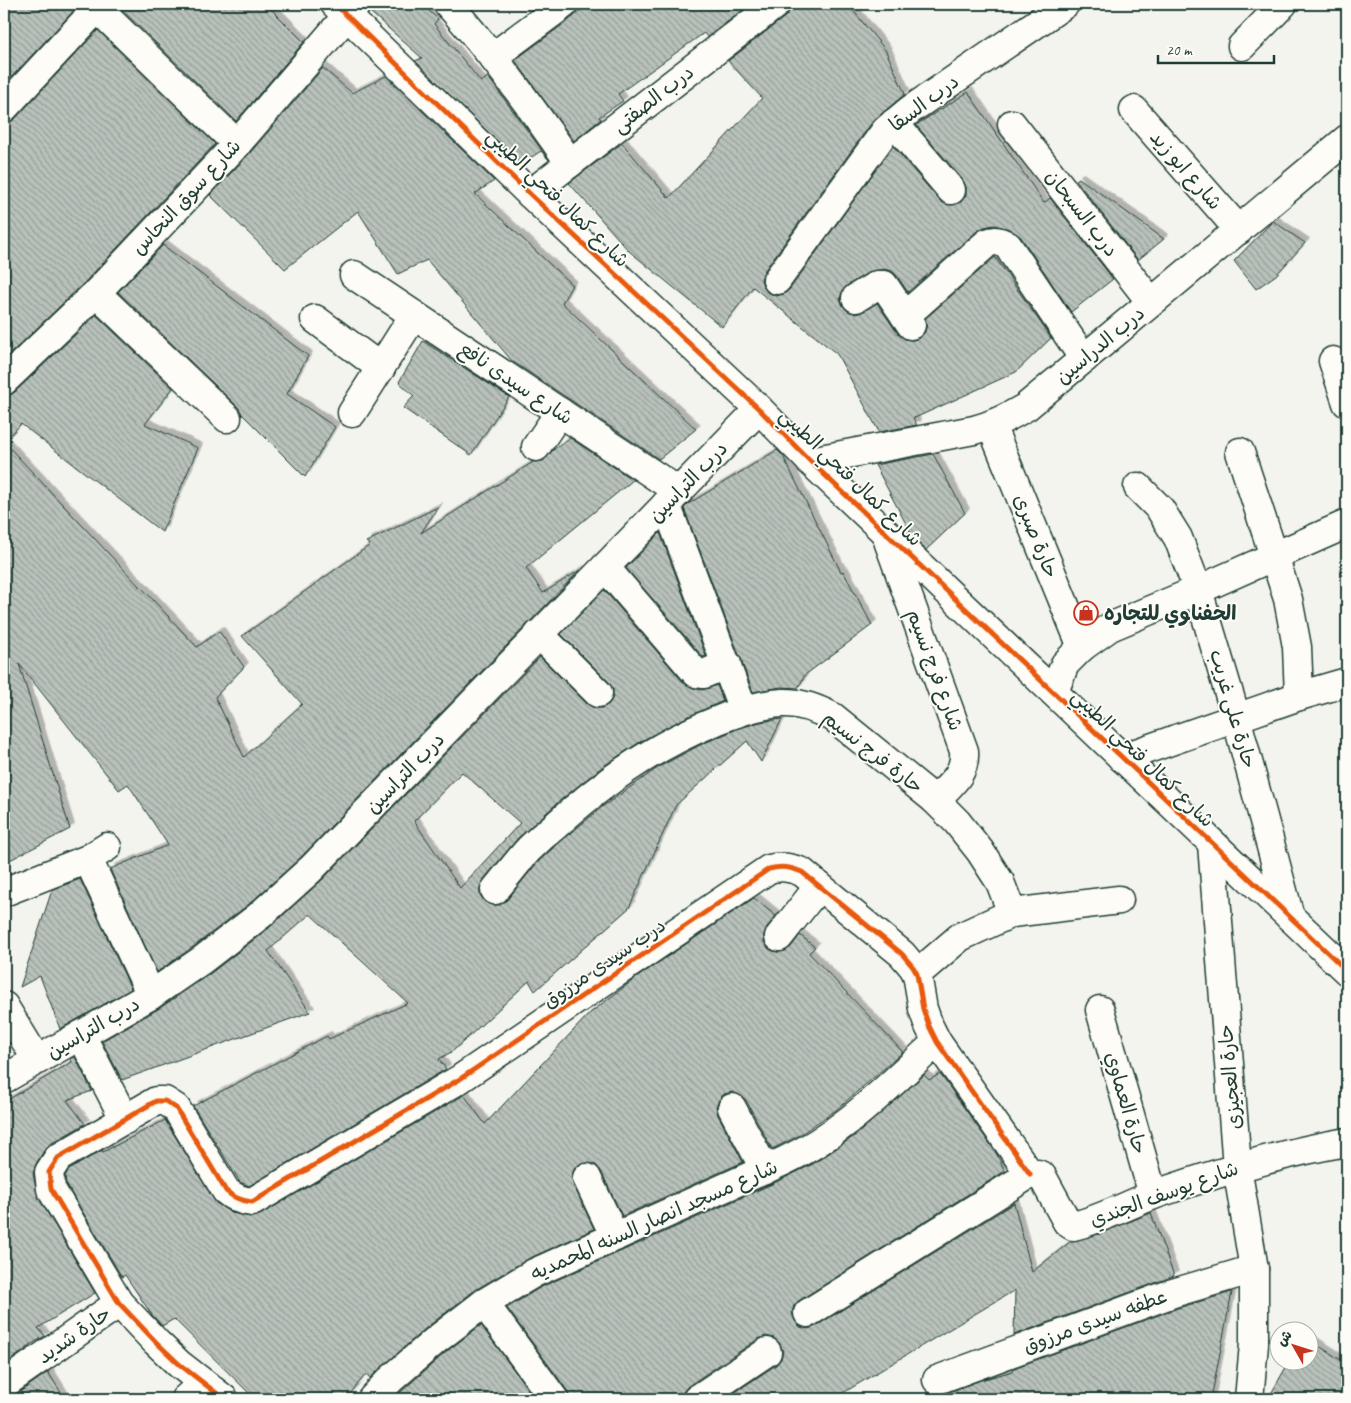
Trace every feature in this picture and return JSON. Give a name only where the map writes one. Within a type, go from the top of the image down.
[{"type":"street","points":[[448,4],[494,56],[570,163]]},
{"type":"street","points":[[494,56],[564,4]]},
{"type":"street","name":"درب الصفتى","points":[[530,194],[776,4]]},
{"type":"street","name":"درب السقا","points":[[776,280],[878,141],[894,123],[910,110],[1065,4]]},
{"type":"street","points":[[1242,46],[1283,4]]},
{"type":"street","points":[[4,108],[99,6],[237,144]]},
{"type":"street","name":"شارع سوق النحاس","points":[[4,381],[96,293],[237,144],[347,8]]},
{"type":"street","name":"شارع كمال فتحي الطيبي","points":[[347,8],[530,194],[760,408],[810,461],[886,534],[1347,971]]},
{"type":"street","name":"شارع ابو زيد","points":[[1134,110],[1239,230]]},
{"type":"street","points":[[894,123],[951,190]]},
{"type":"street","name":"درب السبحان","points":[[1012,124],[1151,302]]},
{"type":"street","name":"درب الدراسين","points":[[810,461],[974,430],[991,425],[1026,407],[1347,139]]},
{"type":"street","points":[[856,298],[877,285],[884,285],[908,320],[987,243],[992,240],[998,241],[1008,246],[1084,359]]},
{"type":"street","name":"شارع سيدى نافع","points":[[354,275],[560,412],[672,498]]},
{"type":"street","points":[[96,293],[227,418]]},
{"type":"street","points":[[352,413],[414,315]]},
{"type":"street","points":[[314,319],[381,368]]},
{"type":"street","points":[[1333,361],[1347,403]]},
{"type":"street","name":"درب التراسين","points":[[4,1078],[151,995],[202,960],[259,916],[311,869],[760,408]]},
{"type":"street","points":[[536,447],[560,412]]},
{"type":"street","name":"حارة صبرى","points":[[991,425],[1082,646]]},
{"type":"street","points":[[1240,452],[1288,599],[1296,647],[1299,696]]},
{"type":"street","name":"حارة على غريب","points":[[1138,487],[1160,510],[1178,538],[1198,590],[1236,717],[1290,917]]},
{"type":"street","points":[[672,498],[743,710]]},
{"type":"street","points":[[1054,692],[1065,664],[1082,646],[1110,627],[1347,524]]},
{"type":"street","name":"شارع فرج نسيم","points":[[886,534],[964,751],[963,766],[960,773],[935,800]]},
{"type":"street","points":[[605,567],[696,673],[704,674],[727,664]]},
{"type":"street","points":[[540,634],[598,693]]},
{"type":"street","points":[[1122,758],[1236,717],[1347,682]]},
{"type":"street","name":"حارة فرج نسيم","points":[[495,890],[530,848],[568,814],[608,781],[650,753],[695,729],[743,710],[782,703],[800,704],[817,709],[833,717],[935,800],[957,822],[980,851],[1000,882],[1012,913]]},
{"type":"street","name":"حارة العجيزى","points":[[1212,844],[1238,1166],[1254,1269],[1254,1344],[1249,1399]]},
{"type":"street","points":[[4,892],[97,853],[151,995]]},
{"type":"street","name":"درب سيدى مرزوق","points":[[124,1120],[156,1101],[165,1101],[171,1104],[176,1108],[226,1191],[238,1199],[252,1202],[460,1079],[769,869],[791,867],[802,872],[902,954],[913,967],[917,974],[923,1009],[929,1026],[938,1042],[1030,1174]]},
{"type":"street","points":[[779,937],[819,886]]},
{"type":"street","points":[[917,974],[960,937],[1012,913],[1119,900]]},
{"type":"street","points":[[4,1006],[37,1060]]},
{"type":"street","name":"حارة العماوي","points":[[1100,1010],[1153,1195]]},
{"type":"street","points":[[81,1035],[124,1120],[58,1158],[49,1172],[51,1189],[120,1303],[204,1394]]},
{"type":"street","name":"شارع مسجد انصار السنه المحمديه","points":[[372,1399],[390,1380],[436,1340],[484,1303],[534,1273],[800,1154],[829,1136],[938,1042]]},
{"type":"street","points":[[732,1108],[765,1170]]},
{"type":"street","name":"شارع يوسف الجندي","points":[[1030,1174],[1042,1176],[1067,1222],[1074,1226],[1153,1195],[1238,1166],[1303,1149],[1347,1142]]},
{"type":"street","points":[[808,1313],[1030,1174]]},
{"type":"street","points":[[587,1178],[614,1237]]},
{"type":"street","name":"عطفه سيدى مرزوق","points":[[938,1380],[1173,1293],[1254,1269]]},
{"type":"street","name":"حارة شديد","points":[[4,1384],[120,1303]]},
{"type":"street","points":[[484,1303],[554,1399]]},
{"type":"street","points":[[697,1399],[767,1352]]},
{"type":"building","points":[[4,4],[80,4],[4,85]]},
{"type":"building","points":[[116,4],[266,4],[304,42],[236,121]]},
{"type":"building","points":[[372,4],[421,4],[438,19],[434,24],[481,82],[488,77],[549,160],[541,151],[521,164],[415,61],[422,58],[370,12]]},
{"type":"building","points":[[588,4],[751,4],[707,37],[704,33],[618,94],[623,101],[599,117],[601,119],[574,141],[515,60]]},
{"type":"building","points":[[791,4],[848,4],[886,51],[905,94],[873,121],[764,271],[761,279],[767,292],[776,296],[784,294],[790,289],[893,146],[939,200],[945,204],[953,205],[961,202],[966,195],[966,187],[963,180],[916,125],[968,92],[1044,203],[1050,198],[1113,279],[1071,312],[1021,237],[1009,229],[994,225],[977,231],[908,292],[892,271],[884,269],[869,272],[848,285],[843,290],[840,298],[843,306],[848,311],[857,314],[877,303],[898,334],[905,339],[913,340],[919,338],[925,332],[927,324],[925,319],[995,257],[1051,338],[1016,372],[913,418],[917,425],[879,432],[837,354],[753,287],[722,327],[629,251],[569,183],[622,143],[669,198],[762,98],[728,61],[786,16]]},
{"type":"building","points":[[98,30],[215,144],[85,282],[4,360],[4,123],[9,123],[15,119]]},
{"type":"building","points":[[323,68],[352,93],[386,76],[494,181],[475,194],[572,285],[562,303],[696,429],[659,459],[512,361],[427,260],[398,274],[358,211],[285,269],[210,195],[249,154]]},
{"type":"building","points":[[1079,178],[1164,239],[1138,260],[1076,180]]},
{"type":"building","points":[[1273,221],[1305,243],[1276,275],[1256,289],[1234,261]]},
{"type":"building","points":[[163,245],[308,356],[287,394],[335,427],[305,477],[242,414],[238,407],[118,292]]},
{"type":"building","points":[[96,315],[173,388],[145,424],[198,448],[162,532],[21,424],[4,442],[4,396],[15,392]]},
{"type":"building","points":[[423,341],[509,397],[471,455],[403,408],[414,396],[399,382]]},
{"type":"building","points":[[570,438],[633,480],[526,568],[543,593],[580,570],[300,858],[249,904],[157,972],[110,869],[168,845],[128,784],[119,790],[19,664],[70,829],[4,863],[4,442],[197,647],[219,631],[244,667],[215,697],[244,757],[302,704],[242,636],[370,545],[366,542],[438,507],[421,533],[533,462],[543,461],[554,449]]},
{"type":"building","points":[[777,450],[783,456],[841,572],[843,571],[872,625],[805,675],[798,688],[781,687],[753,692],[684,508]]},
{"type":"building","points":[[933,454],[965,513],[926,550],[914,539],[875,465]]},
{"type":"building","points":[[660,533],[706,656],[703,657],[626,568]]},
{"type":"building","points":[[604,590],[684,683],[702,690],[717,685],[723,701],[643,740],[602,767],[563,798],[518,838],[483,880],[480,895],[485,902],[500,905],[507,900],[536,864],[552,849],[602,807],[659,767],[700,745],[737,729],[760,722],[782,719],[761,762],[747,741],[676,805],[629,908],[535,991],[529,981],[453,1051],[439,1059],[446,1069],[249,1186],[240,1182],[193,1106],[327,1036],[329,1039],[408,1003],[310,914],[268,951],[310,1012],[122,1080],[102,1041],[160,1008],[211,973],[269,928],[322,880],[540,657],[587,704],[594,708],[602,708],[609,704],[613,697],[613,689],[609,682],[561,634]],"holes":[[[462,772],[520,823],[460,888],[414,821]]]},
{"type":"building","points":[[80,879],[131,989],[60,1029],[40,976],[20,987],[52,890]]},
{"type":"building","points":[[754,898],[776,916],[764,934],[764,942],[769,949],[777,952],[785,951],[791,947],[800,935],[815,947],[809,953],[903,1052],[836,1110],[798,1136],[772,1149],[746,1100],[733,1092],[724,1094],[716,1107],[718,1115],[743,1162],[622,1216],[601,1171],[596,1165],[589,1163],[580,1164],[574,1169],[572,1176],[573,1184],[594,1229],[528,1259],[475,1290],[426,1328],[370,1378],[366,1374],[346,1399],[255,1399],[174,1319],[162,1326],[152,1315],[125,1275],[122,1277],[66,1184],[65,1176],[69,1170],[102,1150],[103,1152],[165,1120],[216,1203],[232,1213],[251,1217],[260,1215],[464,1095],[485,1124],[590,1013],[636,978]]},
{"type":"building","points":[[75,1057],[92,1091],[67,1100],[85,1124],[50,1144],[36,1164],[33,1174],[38,1197],[95,1293],[38,1328],[45,1336],[4,1365],[4,1102],[72,1062],[71,1059]]},
{"type":"building","points":[[940,1074],[995,1151],[1005,1171],[800,1300],[794,1305],[792,1313],[800,1327],[808,1329],[816,1326],[1014,1203],[1032,1272],[1071,1241],[1099,1234],[1151,1213],[1174,1276],[1014,1335],[1015,1290],[833,1399],[725,1399],[776,1365],[781,1359],[783,1351],[780,1344],[774,1338],[766,1336],[758,1339],[688,1386],[683,1392],[682,1399],[569,1399],[567,1390],[507,1308],[541,1287],[813,1164],[856,1135],[924,1075],[929,1080]]},
{"type":"building","points":[[1232,1292],[1211,1399],[948,1399],[947,1393],[981,1380],[1013,1371],[1014,1368],[1178,1308]]},
{"type":"building","points":[[481,1325],[535,1399],[394,1398],[446,1352]]},
{"type":"building","points":[[1318,1345],[1347,1364],[1347,1399],[1268,1399],[1284,1370],[1318,1370]]},
{"type":"building","points":[[48,1372],[65,1399],[6,1399],[13,1397]]},
{"type":"cycle path","points":[[335,4],[530,194],[759,409],[810,461],[1347,971]]},
{"type":"cycle path","points":[[224,1399],[179,1364],[119,1303],[51,1189],[49,1172],[58,1158],[156,1101],[165,1101],[176,1108],[226,1191],[238,1199],[252,1202],[460,1079],[769,869],[786,868],[802,872],[902,954],[917,974],[923,1009],[937,1042],[1030,1174]]},
{"type":"place","name":"الحفناوي للتجاره","points":[[1086,613]]}]
